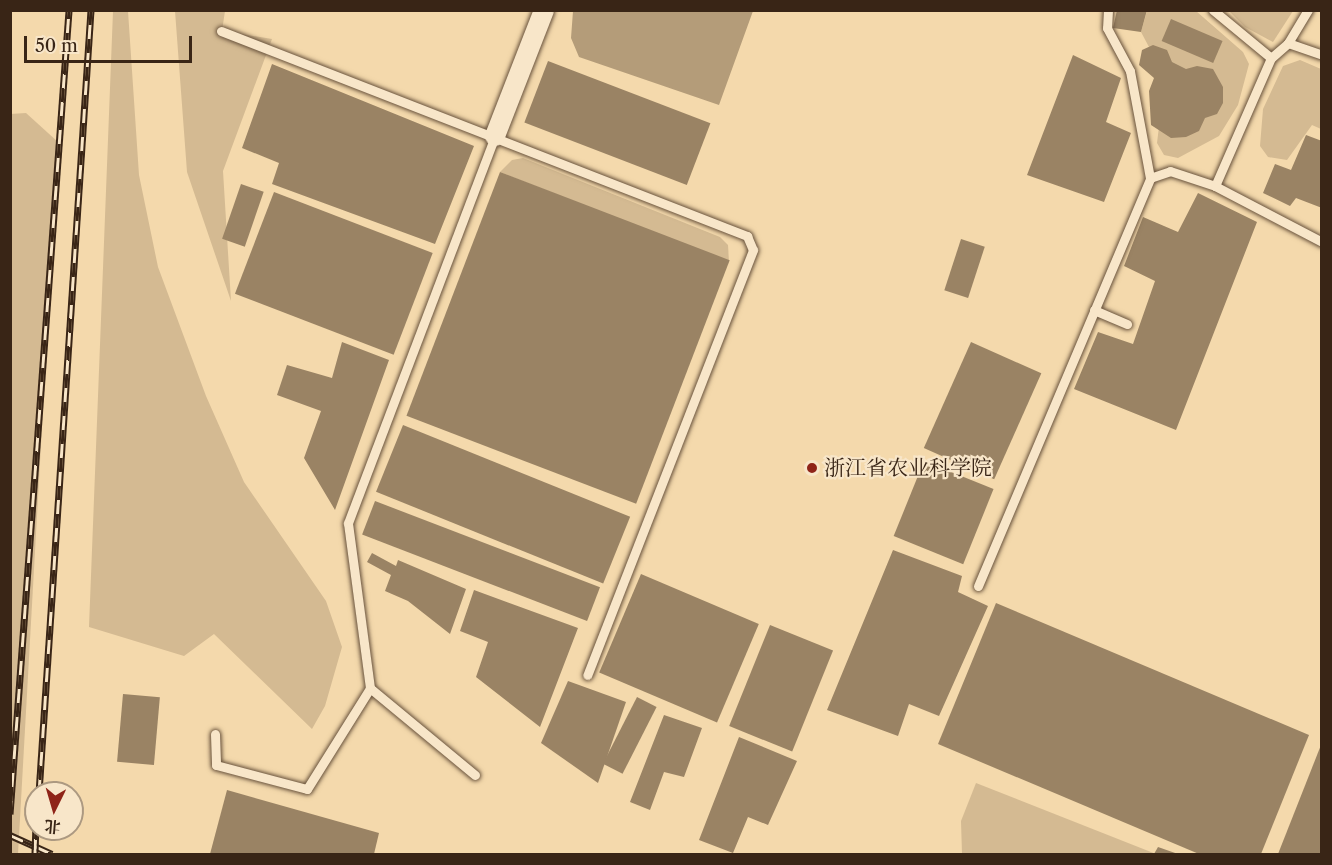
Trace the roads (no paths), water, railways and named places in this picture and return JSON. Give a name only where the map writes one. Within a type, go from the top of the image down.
[{"type":"street","points":[[495,136],[544,10]]},
{"type":"lane","points":[[978,586],[1150,178],[1130,71],[1107,28],[1108,10]]},
{"type":"lane","points":[[1213,10],[1271,58]]},
{"type":"lane","points":[[1215,186],[1271,58],[1288,43],[1308,10]]},
{"type":"lane","points":[[221,31],[747,236],[753,250],[587,675]]},
{"type":"lane","points":[[1288,43],[1322,55]]},
{"type":"lane","points":[[215,734],[216,765],[306,789],[370,688],[348,523],[495,136]]},
{"type":"lane","points":[[1150,178],[1170,171],[1215,186],[1322,242]]},
{"type":"lane","points":[[1094,310],[1127,324]]},
{"type":"lane","points":[[370,688],[475,775]]},
{"type":"railway","points":[[10,814],[69,10]]},
{"type":"railway","points":[[40,781],[91,10]]},
{"type":"railway","points":[[10,835],[52,854]]},
{"type":"railway","points":[[35,853],[36,841]]},
{"type":"place","name":"浙江省农业科学院","points":[[812,468]]}]
